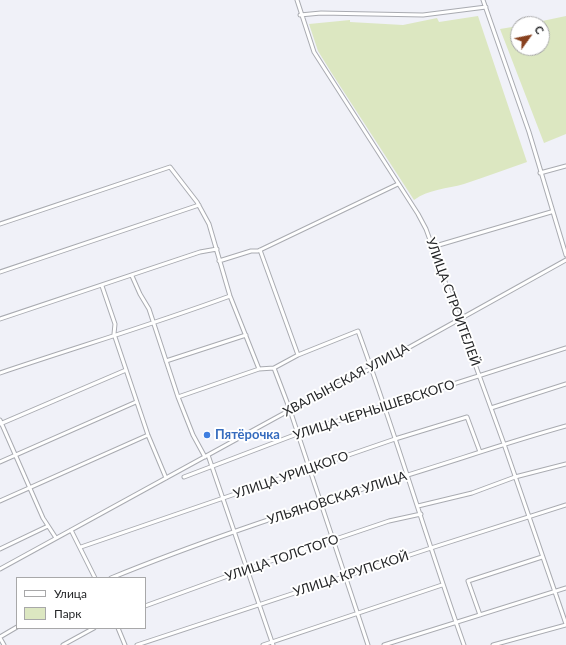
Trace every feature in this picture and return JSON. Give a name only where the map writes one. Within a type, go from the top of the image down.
[{"type":"street","name":"УЛИЦА СТРОИТЕЛЕЙ","points":[[297,0],[300,15],[314,52],[418,214],[432,247],[480,376],[530,517],[542,557],[566,625]]},
{"type":"street","points":[[483,0],[529,132],[551,212],[566,256]]},
{"type":"street","points":[[300,15],[321,13],[423,15],[486,7]]},
{"type":"street","points":[[540,173],[566,166]]},
{"type":"street","points":[[0,224],[170,167],[199,205],[209,224],[230,296],[259,369]]},
{"type":"street","points":[[220,261],[251,251],[260,250],[398,184]]},
{"type":"street","points":[[0,272],[199,205]]},
{"type":"street","points":[[432,247],[551,212]]},
{"type":"street","points":[[0,319],[200,252],[217,250]]},
{"type":"street","points":[[260,250],[298,355]]},
{"type":"street","name":"ХВАЛЫНСКАЯ УЛИЦА","points":[[0,569],[290,410],[372,368],[566,260]]},
{"type":"street","points":[[132,276],[149,309],[178,397],[193,435],[212,466],[272,643]]},
{"type":"street","points":[[102,286],[115,324],[114,334],[136,402],[166,478]]},
{"type":"street","points":[[0,373],[114,334],[153,324],[230,296]]},
{"type":"street","points":[[178,397],[259,369],[274,368],[298,355],[358,331],[386,407],[421,514],[442,585],[464,645]]},
{"type":"street","points":[[166,361],[246,335]]},
{"type":"street","name":"УЛИЦА ЧЕРНЫШЕВСКОГО","points":[[184,478],[297,434],[386,407],[566,348]]},
{"type":"street","points":[[274,368],[290,410],[368,645]]},
{"type":"street","points":[[56,538],[48,526],[0,423],[126,370]]},
{"type":"street","points":[[491,408],[566,384]]},
{"type":"street","points":[[0,462],[136,402]]},
{"type":"street","name":"УЛИЦА УРИЦКОГО","points":[[81,547],[308,468],[467,417],[480,452]]},
{"type":"street","name":"УЛЬЯНОВСКАЯ УЛИЦА","points":[[114,577],[161,558],[320,502],[566,426]]},
{"type":"street","points":[[0,501],[148,435]]},
{"type":"street","points":[[418,506],[472,492],[566,464]]},
{"type":"street","name":"УЛИЦА КРУПСКОЙ","points":[[137,645],[566,505]]},
{"type":"street","name":"УЛИЦА ТОЛСТОГО","points":[[146,606],[247,569],[390,521],[421,514]]},
{"type":"street","points":[[0,549],[48,526]]},
{"type":"street","points":[[71,530],[81,547],[95,577]]},
{"type":"street","points":[[480,615],[468,581],[542,557]]},
{"type":"street","points":[[263,645],[442,585]]},
{"type":"street","points":[[384,645],[566,588]]},
{"type":"street","points":[[493,645],[566,625]]},
{"type":"street","points":[[4,645],[0,637],[16,629]]},
{"type":"street","points":[[62,645],[92,629]]},
{"type":"street","points":[[118,629],[125,645]]},
{"type":"green space","points":[[478,16],[527,162],[464,184],[432,191],[414,200],[318,51],[309,24],[350,20],[350,22],[403,25],[437,18],[439,22]]},
{"type":"green space","points":[[566,16],[566,134],[544,143],[510,56],[550,56],[550,19]]},
{"type":"green space","points":[[510,27],[510,55],[500,29]]},
{"type":"place","name":"Пятёрочка","points":[[207,435]]}]
